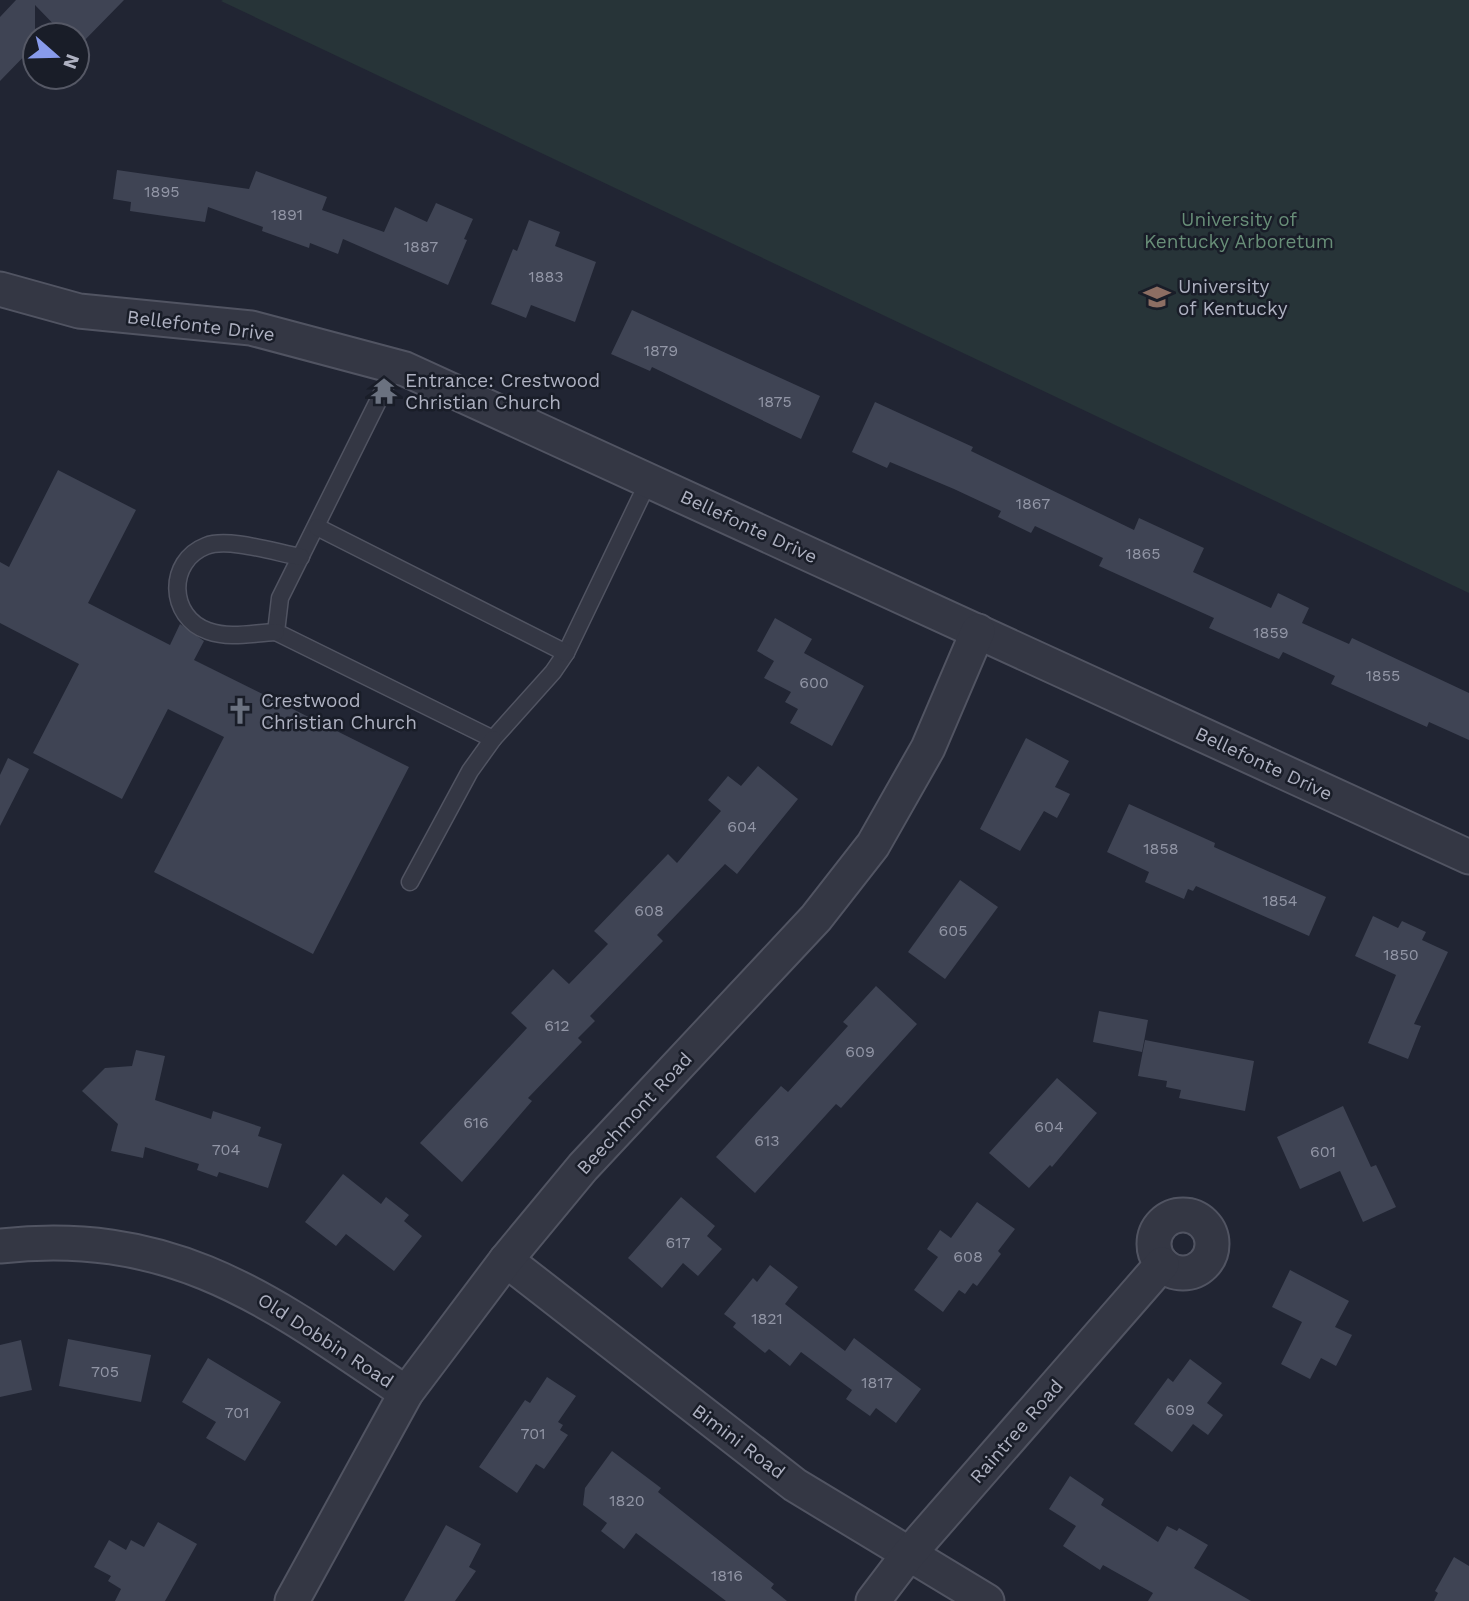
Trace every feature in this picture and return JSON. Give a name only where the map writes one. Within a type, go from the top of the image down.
[{"type":"street","name":"Bellefonte Drive","points":[[0,289],[79,310],[251,328],[396,367],[649,480],[1469,858]]},
{"type":"street","name":"Beechmont Road","points":[[292,1601],[406,1393],[506,1260],[583,1167],[816,918],[873,845],[928,748],[978,631]]},
{"type":"street","name":"Old Dobbin Road","points":[[0,1245],[78,1243],[136,1250],[175,1261],[249,1291],[283,1310],[406,1393]]},
{"type":"street","name":"Bimini Road","points":[[506,1260],[795,1485],[987,1601]]},
{"type":"street","name":"Raintree Road","points":[[873,1601],[908,1555],[1162,1264]]},
{"type":"lane","points":[[276,632],[280,598],[396,367]]},
{"type":"lane","points":[[410,882],[470,771],[493,739],[554,672],[566,653],[649,480]]},
{"type":"lane","points":[[317,527],[566,653]]},
{"type":"lane","points":[[301,557],[232,544],[207,545],[185,558],[176,579],[184,616],[198,627],[231,636],[276,632],[493,739]]},
{"type":"green space","name":"University of Kentucky Arboretum","points":[[1469,0],[1469,593],[221,1]]},
{"type":"building","points":[[16,0],[124,0],[91,34],[91,21],[50,21],[35,5],[35,21],[21,21],[21,59],[0,81],[0,17]]},
{"type":"building","points":[[117,170],[249,189],[256,171],[327,197],[322,210],[384,232],[395,207],[427,222],[436,203],[473,219],[448,285],[343,239],[338,254],[310,243],[309,248],[262,231],[263,227],[208,207],[205,222],[130,211],[131,202],[113,199]]},
{"type":"building","points":[[529,220],[560,232],[555,246],[596,262],[575,322],[531,305],[526,318],[491,304],[513,249],[517,251]]},
{"type":"building","points":[[632,310],[820,396],[801,439],[652,367],[650,371],[611,354]]},
{"type":"building","points":[[875,402],[973,447],[971,451],[1134,530],[1139,518],[1204,548],[1193,572],[1271,608],[1278,593],[1309,608],[1302,623],[1349,644],[1352,638],[1469,693],[1469,740],[1429,722],[1427,727],[1331,684],[1335,676],[1283,652],[1279,659],[1209,628],[1214,618],[1099,566],[1103,558],[1035,526],[1031,533],[998,517],[1001,511],[954,489],[890,462],[887,468],[852,452]]},
{"type":"building","name":"Crestwood Christian Church","points":[[58,470],[136,510],[88,603],[170,645],[180,624],[204,641],[194,660],[409,767],[313,954],[154,872],[224,737],[168,709],[122,799],[33,753],[79,664],[0,623],[0,562],[9,567]]},
{"type":"building","points":[[775,618],[812,639],[804,653],[864,686],[832,746],[790,723],[798,709],[785,702],[791,692],[764,678],[774,661],[757,651]]},
{"type":"building","points":[[1026,738],[1069,761],[1055,787],[1070,794],[1057,818],[1044,811],[1020,851],[980,829]]},
{"type":"building","points":[[8,758],[29,769],[0,826],[0,775]]},
{"type":"building","points":[[758,766],[798,799],[737,874],[725,864],[657,935],[663,941],[590,1016],[595,1021],[578,1038],[582,1042],[528,1098],[532,1101],[462,1182],[420,1143],[527,1028],[511,1013],[553,969],[569,984],[608,944],[594,931],[668,854],[677,863],[721,811],[708,800],[728,776],[741,786]]},
{"type":"building","points":[[1129,804],[1215,843],[1214,847],[1326,897],[1309,936],[1196,886],[1193,891],[1188,889],[1184,899],[1145,882],[1149,872],[1107,852]]},
{"type":"building","points":[[960,880],[998,907],[945,979],[908,952]]},
{"type":"building","points":[[1373,916],[1398,928],[1402,921],[1426,932],[1422,940],[1448,952],[1414,1024],[1421,1026],[1408,1059],[1368,1043],[1396,975],[1355,956]]},
{"type":"building","points":[[876,986],[917,1024],[841,1108],[836,1104],[755,1193],[716,1157],[781,1086],[788,1092],[848,1026],[843,1022]]},
{"type":"building","points":[[1099,1011],[1148,1020],[1142,1052],[1093,1042]]},
{"type":"building","points":[[1145,1040],[1254,1061],[1245,1111],[1179,1098],[1181,1090],[1166,1087],[1167,1081],[1138,1076]]},
{"type":"building","points":[[136,1050],[165,1056],[155,1100],[211,1119],[213,1111],[261,1127],[258,1136],[282,1144],[268,1188],[219,1172],[217,1177],[197,1170],[199,1164],[145,1147],[143,1158],[111,1151],[118,1124],[82,1091],[105,1068],[132,1066]]},
{"type":"building","points":[[1057,1078],[1097,1113],[1052,1167],[1050,1165],[1029,1188],[989,1153]]},
{"type":"building","points":[[1343,1106],[1371,1167],[1376,1165],[1396,1207],[1363,1222],[1340,1171],[1300,1189],[1277,1137]]},
{"type":"building","points":[[343,1174],[381,1204],[386,1197],[409,1215],[404,1221],[422,1236],[394,1271],[346,1234],[336,1246],[305,1222]]},
{"type":"building","points":[[681,1197],[715,1226],[707,1236],[722,1249],[698,1276],[683,1263],[662,1288],[628,1258]]},
{"type":"building","points":[[977,1202],[1015,1229],[998,1251],[1001,1254],[977,1286],[973,1283],[965,1294],[959,1290],[943,1312],[914,1290],[938,1257],[927,1249],[940,1230],[951,1238]]},
{"type":"building","points":[[770,1265],[798,1287],[785,1304],[845,1351],[854,1338],[921,1389],[896,1423],[876,1408],[870,1416],[846,1399],[852,1390],[801,1352],[790,1366],[769,1349],[765,1353],[733,1327],[736,1323],[724,1314],[753,1278],[757,1282]]},
{"type":"building","points":[[1290,1270],[1349,1301],[1335,1327],[1352,1335],[1336,1366],[1321,1358],[1310,1379],[1281,1364],[1302,1322],[1272,1307]]},
{"type":"building","points":[[68,1339],[151,1355],[141,1402],[59,1386]]},
{"type":"building","points":[[21,1340],[32,1390],[0,1397],[0,1345]]},
{"type":"building","points":[[208,1358],[281,1402],[245,1461],[206,1438],[216,1422],[182,1402]]},
{"type":"building","points":[[1190,1359],[1222,1383],[1207,1403],[1223,1415],[1208,1435],[1193,1424],[1172,1452],[1134,1424],[1168,1378],[1173,1382]]},
{"type":"building","points":[[547,1377],[576,1396],[558,1422],[563,1425],[560,1430],[568,1435],[544,1469],[536,1464],[517,1493],[479,1467],[525,1400],[530,1403]]},
{"type":"building","points":[[612,1451],[661,1488],[658,1492],[774,1584],[771,1588],[787,1601],[726,1601],[636,1533],[624,1549],[601,1531],[607,1523],[583,1505],[585,1488]]},
{"type":"building","points":[[1070,1476],[1104,1499],[1101,1505],[1158,1542],[1167,1526],[1177,1531],[1179,1528],[1208,1545],[1194,1568],[1251,1601],[1148,1601],[1153,1593],[1103,1565],[1100,1570],[1063,1546],[1076,1526],[1049,1509]]},
{"type":"building","points":[[158,1522],[197,1544],[165,1601],[115,1601],[121,1589],[108,1581],[111,1576],[94,1567],[109,1540],[126,1550],[131,1540],[144,1547]]},
{"type":"building","points":[[446,1525],[481,1544],[469,1567],[476,1571],[455,1601],[404,1601]]},
{"type":"building","points":[[1454,1557],[1469,1566],[1469,1601],[1434,1601],[1438,1593],[1435,1591]]},
{"type":"place","name":"University of Kentucky","points":[[1157,297]]},
{"type":"place","name":"Entrance: Crestwood Christian Church","points":[[384,391]]},
{"type":"place","name":"Crestwood Christian Church","points":[[240,711]]}]
